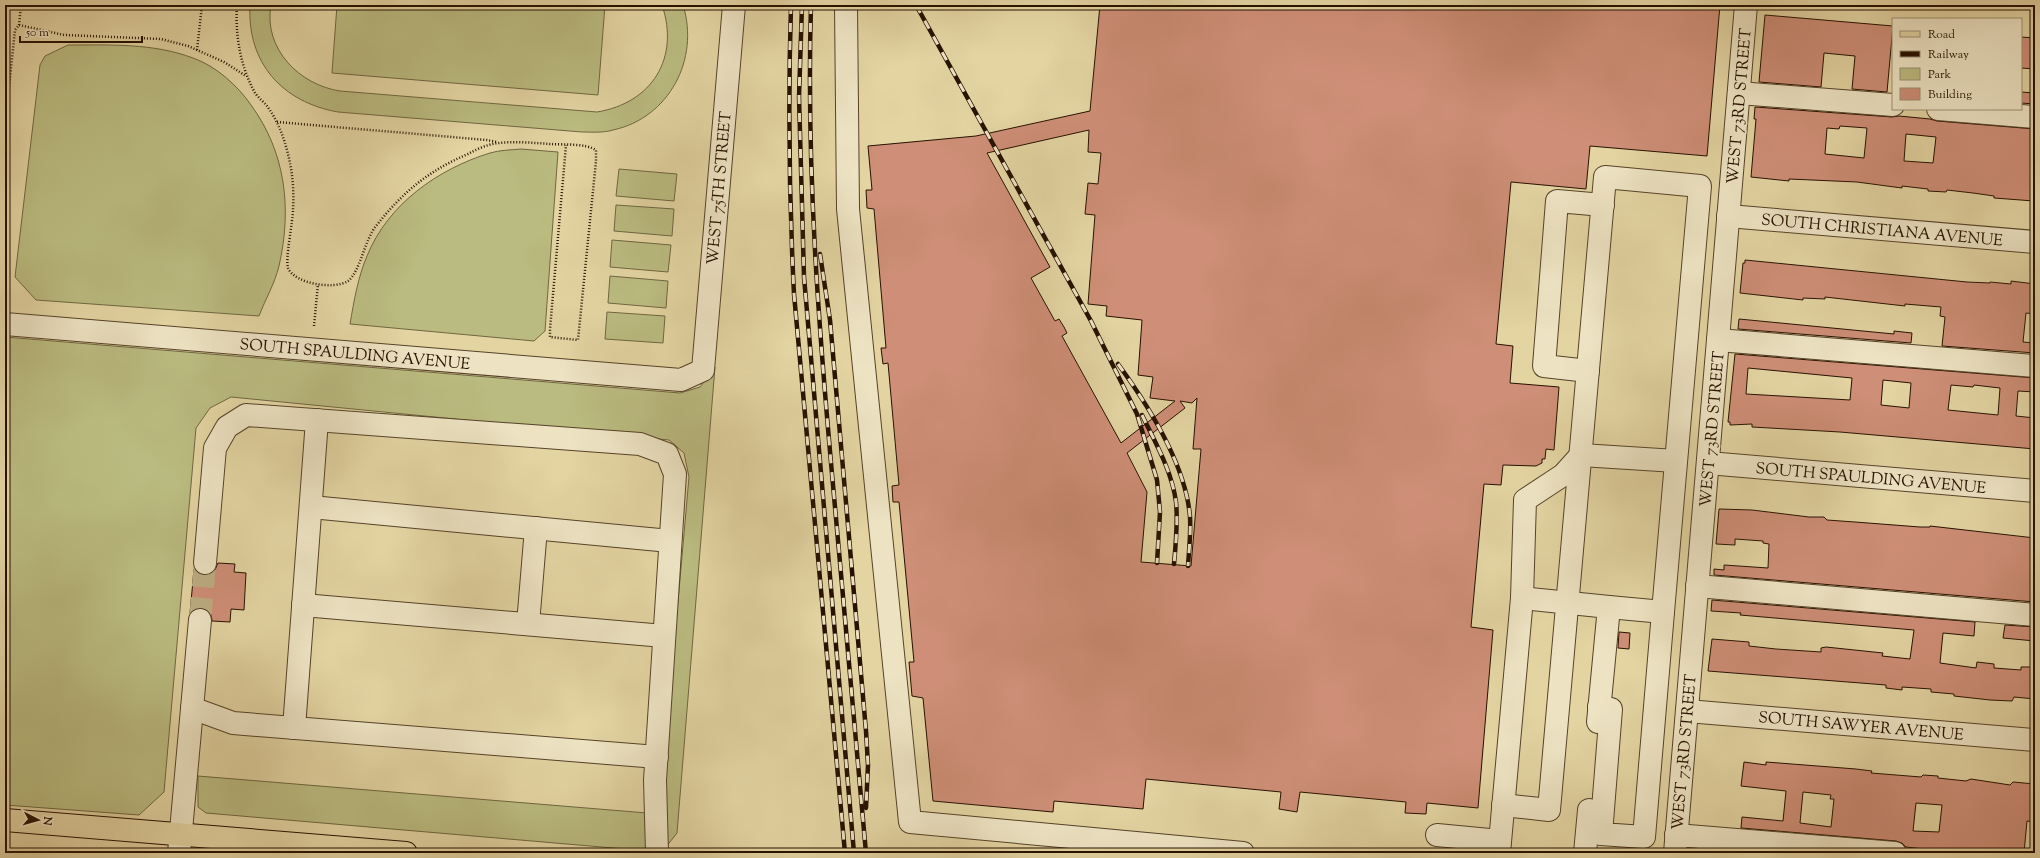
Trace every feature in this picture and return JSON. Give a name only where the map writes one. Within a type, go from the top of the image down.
[{"type":"main road","points":[[5,820],[180,844],[406,853]]},
{"type":"street","name":"WEST 75TH STREET","points":[[703,370],[734,5]]},
{"type":"street","points":[[846,5],[848,209],[910,822],[1243,853]]},
{"type":"street","name":"WEST 73RD STREET","points":[[1676,844],[1746,5]]},
{"type":"street","points":[[1739,93],[1892,105]]},
{"type":"street","points":[[1950,110],[2035,117]]},
{"type":"street","points":[[1503,805],[1549,810],[1605,177],[1700,186],[1644,837],[1600,834],[1611,709],[1599,707]]},
{"type":"street","points":[[1588,371],[1544,366],[1557,201],[1603,205]]},
{"type":"street","name":"SOUTH CHRISTIANA AVENUE","points":[[1728,216],[2035,242]]},
{"type":"street","name":"SOUTH SPAULDING AVENUE","points":[[5,324],[681,380],[703,370]]},
{"type":"street","points":[[1718,340],[2035,366]]},
{"type":"street","points":[[205,563],[215,448],[227,427],[246,415],[640,444],[667,454],[675,474],[655,780],[657,853]]},
{"type":"street","points":[[294,728],[317,420]]},
{"type":"street","points":[[1581,455],[1676,461]]},
{"type":"street","points":[[1436,835],[1499,847],[1522,598],[1525,500],[1563,475],[1581,455]]},
{"type":"street","name":"SOUTH SPAULDING AVENUE","points":[[1708,463],[2035,491]]},
{"type":"street","points":[[311,507],[670,541]]},
{"type":"street","points":[[528,624],[536,528]]},
{"type":"street","points":[[1697,586],[2035,615]]},
{"type":"street","points":[[1522,598],[1663,612]]},
{"type":"street","points":[[303,605],[664,636]]},
{"type":"street","points":[[1585,853],[1609,607]]},
{"type":"street","points":[[180,844],[200,620]]},
{"type":"street","points":[[192,708],[233,723],[657,757]]},
{"type":"street","name":"SOUTH SAWYER AVENUE","points":[[1687,711],[2035,740]]},
{"type":"street","points":[[1676,844],[1895,853]]},
{"type":"path","points":[[5,125],[6,104],[9,90],[15,30],[19,25],[21,5]]},
{"type":"path","points":[[197,50],[202,5]]},
{"type":"path","points":[[237,5],[236,32],[247,76],[255,93],[267,106],[277,122],[281,130],[290,161],[293,209],[287,259],[288,267],[298,278],[308,283],[318,284],[346,282],[352,277],[375,226],[398,199],[413,185],[430,172],[447,163],[484,146],[497,143],[566,145],[592,148],[596,150],[578,340],[550,337],[566,145]]},
{"type":"path","points":[[19,25],[64,35],[161,39],[197,50],[247,76]]},
{"type":"path","points":[[277,122],[487,140],[497,143]]},
{"type":"path","points":[[314,326],[318,284]]},
{"type":"green space","points":[[250,5],[271,5],[270,21],[273,36],[279,50],[298,73],[325,87],[340,91],[597,112],[616,107],[633,99],[646,88],[657,75],[664,60],[667,43],[667,24],[662,5],[683,5],[687,25],[687,46],[683,65],[675,83],[664,99],[650,113],[633,123],[609,131],[582,132],[338,112],[318,107],[300,99],[285,89],[272,76],[262,62],[255,45],[251,26]]},
{"type":"green space","points":[[337,5],[605,5],[598,95],[332,73]]},
{"type":"green space","points":[[68,45],[116,45],[147,47],[178,53],[202,62],[218,71],[240,91],[251,105],[263,123],[279,162],[285,203],[283,245],[279,266],[259,316],[36,300],[15,277],[40,65],[45,56]]},
{"type":"green space","points":[[521,149],[558,152],[545,331],[534,341],[350,324],[359,281],[367,256],[376,237],[401,205],[434,179],[471,160],[490,153]]},
{"type":"green space","points":[[619,169],[677,174],[674,201],[616,196]]},
{"type":"green space","points":[[616,205],[674,209],[672,236],[614,231]]},
{"type":"green space","points":[[612,240],[671,245],[668,272],[610,267]]},
{"type":"green space","points":[[610,276],[668,281],[666,308],[608,303]]},
{"type":"green space","points":[[607,312],[665,316],[663,343],[605,339]]},
{"type":"green space","points":[[5,337],[680,393],[700,387],[715,367],[677,833],[662,852],[662,784],[689,477],[684,453],[669,440],[231,397],[210,408],[196,428],[164,792],[139,815],[5,805]]},
{"type":"green space","points":[[198,776],[647,813],[648,851],[206,813],[198,807]]},
{"type":"building","points":[[1100,5],[1720,5],[1707,156],[1590,146],[1586,189],[1511,182],[1496,344],[1513,346],[1510,383],[1559,387],[1554,450],[1546,449],[1545,459],[1542,459],[1542,463],[1536,466],[1503,465],[1501,485],[1484,484],[1471,627],[1493,630],[1478,808],[1427,803],[1426,814],[1405,813],[1406,802],[1300,792],[1297,812],[1279,809],[1281,792],[1146,779],[1143,809],[1054,801],[1053,812],[933,801],[923,698],[912,696],[909,662],[914,662],[899,502],[893,502],[892,486],[899,485],[888,363],[883,364],[881,348],[886,348],[874,209],[867,208],[866,190],[872,190],[868,146],[976,136],[1090,111]],"holes":[[[1089,130],[1088,152],[1101,153],[1098,184],[1088,183],[1085,214],[1095,215],[1088,304],[1107,306],[1106,316],[1142,320],[1138,375],[1153,377],[1150,398],[1175,401],[1121,443],[1062,336],[1067,333],[1064,327],[1059,319],[1055,321],[1031,278],[1050,267],[987,153]],[[1197,398],[1193,449],[1201,449],[1191,566],[1141,562],[1147,492],[1127,453],[1185,408],[1180,401],[1192,403]]]},
{"type":"building","points":[[1765,15],[1892,26],[1887,92],[1852,89],[1855,56],[1824,53],[1821,87],[1759,82]]},
{"type":"building","points":[[2022,37],[2035,38],[2035,69],[2022,68]]},
{"type":"building","points":[[2022,92],[2035,93],[2035,104],[2022,103]]},
{"type":"building","points":[[1755,107],[1892,117],[1899,116],[1937,121],[2035,129],[2034,201],[1994,198],[1994,196],[1947,190],[1946,192],[1928,191],[1928,189],[1902,186],[1902,188],[1857,182],[1789,179],[1789,181],[1751,177],[1756,119],[1754,119]],"holes":[[[1840,126],[1867,128],[1864,158],[1825,154],[1827,128],[1839,129]],[[1906,134],[1936,137],[1933,163],[1904,161]]]},
{"type":"building","points":[[1745,260],[1967,282],[2011,284],[2011,281],[2035,284],[2035,314],[2026,313],[2023,342],[2035,343],[2035,353],[1942,346],[1945,317],[1940,316],[1941,307],[1905,304],[1905,306],[1825,297],[1825,299],[1803,298],[1803,300],[1740,293],[1743,263],[1745,263]]},
{"type":"building","points":[[1739,319],[1894,334],[1894,331],[1912,333],[1911,343],[1738,329]]},
{"type":"building","points":[[1735,354],[2035,378],[2035,392],[2018,391],[2016,416],[2035,418],[2035,449],[1840,432],[1752,427],[1752,424],[1730,425],[1730,422],[1728,422]],"holes":[[[1748,368],[1852,378],[1850,400],[1746,394]],[[1883,380],[1911,383],[1909,408],[1881,405]],[[1951,385],[1973,387],[1974,385],[2000,388],[1998,415],[1948,410]]]},
{"type":"building","points":[[1719,509],[1752,510],[1809,517],[1824,517],[1827,520],[1920,527],[1930,526],[2035,538],[2035,602],[1714,575],[1714,569],[1724,570],[1724,565],[1768,568],[1769,544],[1763,543],[1763,541],[1735,539],[1735,545],[1716,544]]},
{"type":"building","points":[[218,563],[235,564],[234,572],[246,573],[244,610],[231,609],[230,622],[212,621],[211,614],[202,608],[195,609],[190,613],[194,569],[204,575],[210,574],[215,570]]},
{"type":"building","points":[[1712,600],[1975,622],[1974,636],[1943,633],[1940,663],[1976,668],[1977,662],[1994,664],[1994,668],[2021,670],[2021,667],[2035,667],[2035,699],[2014,697],[2012,701],[1990,700],[1931,692],[1931,689],[1902,687],[1902,690],[1886,688],[1886,685],[1708,671],[1712,639],[1749,642],[1749,646],[1776,649],[1821,652],[1821,648],[1826,647],[1883,653],[1882,656],[1910,659],[1914,630],[1740,615],[1741,613],[1711,611]]},
{"type":"building","points":[[2005,625],[2035,627],[2035,641],[2003,638]]},
{"type":"building","points":[[1619,632],[1630,633],[1629,649],[1618,648]]},
{"type":"building","points":[[1744,762],[1766,765],[1766,762],[1856,769],[1872,771],[1871,773],[1921,777],[1923,775],[1938,776],[1938,778],[1966,781],[1971,779],[2010,785],[2013,782],[2035,784],[2035,822],[2027,821],[2024,853],[1933,850],[1906,847],[1902,843],[1896,841],[1741,828],[1742,817],[1783,821],[1786,791],[1741,786]],"holes":[[[1803,792],[1831,795],[1830,799],[1834,799],[1831,827],[1800,823]],[[1916,803],[1942,805],[1939,832],[1913,831]]]},
{"type":"tunnel","points":[[200,620],[205,563]]},
{"type":"railway","points":[[791,5],[790,150],[794,294],[845,853]]},
{"type":"railway","points":[[802,5],[799,97],[804,277],[854,853]]},
{"type":"railway","points":[[811,5],[810,128],[819,312],[828,435],[866,853]]},
{"type":"railway","points":[[916,5],[1091,321],[1137,414],[1157,480],[1160,512],[1157,563]]},
{"type":"railway","points":[[820,254],[830,320],[866,731],[868,765],[866,808]]},
{"type":"railway","points":[[1118,364],[1130,380],[1164,436],[1181,477],[1187,497],[1190,517],[1188,566]]},
{"type":"railway","points":[[1142,415],[1167,468],[1174,490],[1177,517],[1174,564]]}]
